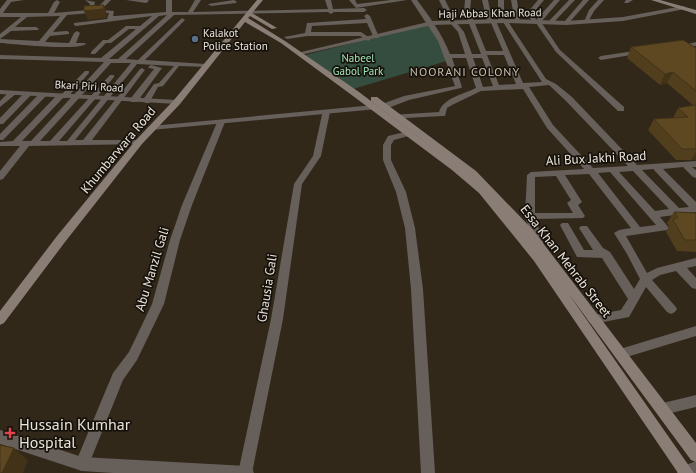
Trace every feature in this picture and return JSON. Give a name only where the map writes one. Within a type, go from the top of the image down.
[{"type":"main road","name":"Khumbarwara Road","points":[[0,320],[61,239],[139,142],[176,102],[260,0]]},
{"type":"main road","points":[[654,0],[696,10]]},
{"type":"main road","points":[[664,0],[696,10]]},
{"type":"main road","name":"Essa Khan Mehrab Street","points":[[248,15],[287,37],[303,52],[383,110],[408,133],[455,168],[482,192],[535,247],[688,471]]},
{"type":"main road","points":[[248,15],[303,52]]},
{"type":"main road","name":"Essa Khan Mehrab Street","points":[[383,110],[399,117],[462,164],[482,181],[694,448]]},
{"type":"street","points":[[0,2],[21,0]]},
{"type":"street","points":[[88,0],[93,3],[90,10]]},
{"type":"street","points":[[97,11],[108,0]]},
{"type":"street","points":[[129,0],[167,18],[182,20],[248,15],[332,12],[363,8],[375,2],[404,0]]},
{"type":"street","points":[[120,61],[167,18],[169,0]]},
{"type":"street","points":[[188,14],[198,0],[234,2]]},
{"type":"street","points":[[328,0],[335,23]]},
{"type":"street","points":[[352,0],[356,6],[363,8],[376,37]]},
{"type":"street","points":[[151,128],[326,112],[383,110],[407,98],[459,87],[449,56],[432,23],[414,0]]},
{"type":"street","points":[[442,0],[453,23],[461,32],[480,89]]},
{"type":"street","points":[[468,0],[467,11],[473,22],[497,88]]},
{"type":"street","points":[[485,0],[492,21],[506,53],[523,86],[550,126],[592,172],[638,231]]},
{"type":"street","points":[[500,0],[503,21],[544,80],[551,83],[569,99],[634,169],[677,212]]},
{"type":"street","points":[[514,0],[518,21]]},
{"type":"street","points":[[541,0],[531,12],[536,22],[558,51],[621,109]]},
{"type":"street","points":[[536,22],[557,0]]},
{"type":"street","points":[[551,22],[572,0]]},
{"type":"street","points":[[566,23],[586,0]]},
{"type":"street","points":[[586,21],[592,10],[601,0]]},
{"type":"street","points":[[0,14],[9,1]]},
{"type":"street","points":[[209,14],[211,1]]},
{"type":"street","points":[[50,15],[57,2]]},
{"type":"street","points":[[76,24],[109,22],[126,17],[143,7]]},
{"type":"street","name":"Haji Abbas Khan Road","points":[[303,52],[376,37],[432,23],[518,21],[566,23],[623,19],[683,8]]},
{"type":"street","points":[[0,14],[25,16],[50,15],[90,10],[112,12],[109,22]]},
{"type":"street","points":[[42,43],[65,14]]},
{"type":"street","points":[[0,177],[30,143],[76,97],[105,61],[158,14]]},
{"type":"street","points":[[148,23],[188,14],[248,15]]},
{"type":"street","points":[[0,37],[10,26],[25,16]]},
{"type":"street","points":[[123,25],[126,17]]},
{"type":"street","points":[[70,142],[137,61],[182,20]]},
{"type":"street","points":[[308,34],[309,24],[369,21]]},
{"type":"street","points":[[10,26],[25,29],[36,29]]},
{"type":"street","points":[[93,53],[105,41],[109,42],[128,27],[142,28]]},
{"type":"street","points":[[10,42],[25,29]]},
{"type":"street","points":[[49,34],[67,33]]},
{"type":"street","points":[[54,59],[70,45],[77,33]]},
{"type":"street","points":[[287,37],[308,34],[361,34],[368,38]]},
{"type":"street","points":[[0,41],[70,45],[83,44]]},
{"type":"street","points":[[668,48],[694,46]]},
{"type":"street","points":[[601,58],[646,52]]},
{"type":"street","points":[[449,56],[506,53]]},
{"type":"street","points":[[0,57],[137,61],[206,66]]},
{"type":"street","points":[[134,100],[159,68],[151,67]]},
{"type":"street","points":[[146,101],[156,85],[160,85],[176,67]]},
{"type":"street","points":[[86,142],[142,70]]},
{"type":"street","points":[[16,143],[87,72]]},
{"type":"street","points":[[53,142],[112,76]]},
{"type":"street","points":[[399,117],[442,114],[444,107],[449,103],[480,89],[551,83]]},
{"type":"street","name":"Bkari Piri Road","points":[[0,92],[176,102]]},
{"type":"street","points":[[0,105],[13,93]]},
{"type":"street","points":[[0,122],[28,94]]},
{"type":"street","points":[[0,139],[44,95]]},
{"type":"street","name":"Ghausia Gali","points":[[246,473],[278,319],[298,184],[317,156],[326,112]]},
{"type":"street","name":"Abu Manzil Gali","points":[[82,464],[118,377],[133,356],[158,304],[175,240],[187,205],[221,122]]},
{"type":"street","points":[[408,133],[391,138],[388,145],[387,160],[401,192],[410,228],[417,289],[428,473]]},
{"type":"street","points":[[0,139],[16,143],[139,142]]},
{"type":"street","name":"Ali Bux Jakhi Road","points":[[535,247],[530,216],[531,175],[657,168],[696,164]]},
{"type":"street","points":[[686,166],[696,175]]},
{"type":"street","points":[[657,168],[695,211]]},
{"type":"street","points":[[614,170],[664,228],[619,233],[632,253],[645,279],[671,309]]},
{"type":"street","points":[[530,216],[580,216],[572,203],[577,202],[559,174]]},
{"type":"street","points":[[652,215],[695,211]]},
{"type":"street","points":[[565,225],[581,254],[603,253]]},
{"type":"street","points":[[584,228],[599,251],[606,255],[634,298]]},
{"type":"street","points":[[593,319],[624,314],[645,279],[657,272],[696,262]]},
{"type":"street","points":[[678,266],[696,285]]},
{"type":"street","points":[[620,354],[696,331]]},
{"type":"street","points":[[663,409],[696,401]]},
{"type":"street","points":[[0,437],[100,469],[246,473]]},
{"type":"green space","name":"Nabeel Gabol Park","points":[[432,23],[450,60],[353,89],[305,55]]},
{"type":"building","points":[[104,5],[103,9],[84,11],[84,6]]},
{"type":"building","points":[[683,40],[696,48],[696,91],[673,72],[665,74],[631,47]]},
{"type":"building","points":[[696,105],[696,149],[682,149],[654,119],[688,117],[678,108]]},
{"type":"building","points":[[674,212],[696,213],[696,240],[685,240],[673,220],[678,217]]},
{"type":"building","points":[[0,445],[14,448],[2,473],[0,473]]},
{"type":"place","name":"Kalakot Police Station","points":[[195,39]]},
{"type":"place","name":"Hussain Kumhar Hospital","points":[[10,433]]},
{"type":"district","name":"NOORANI COLONY","points":[[465,71]]}]
